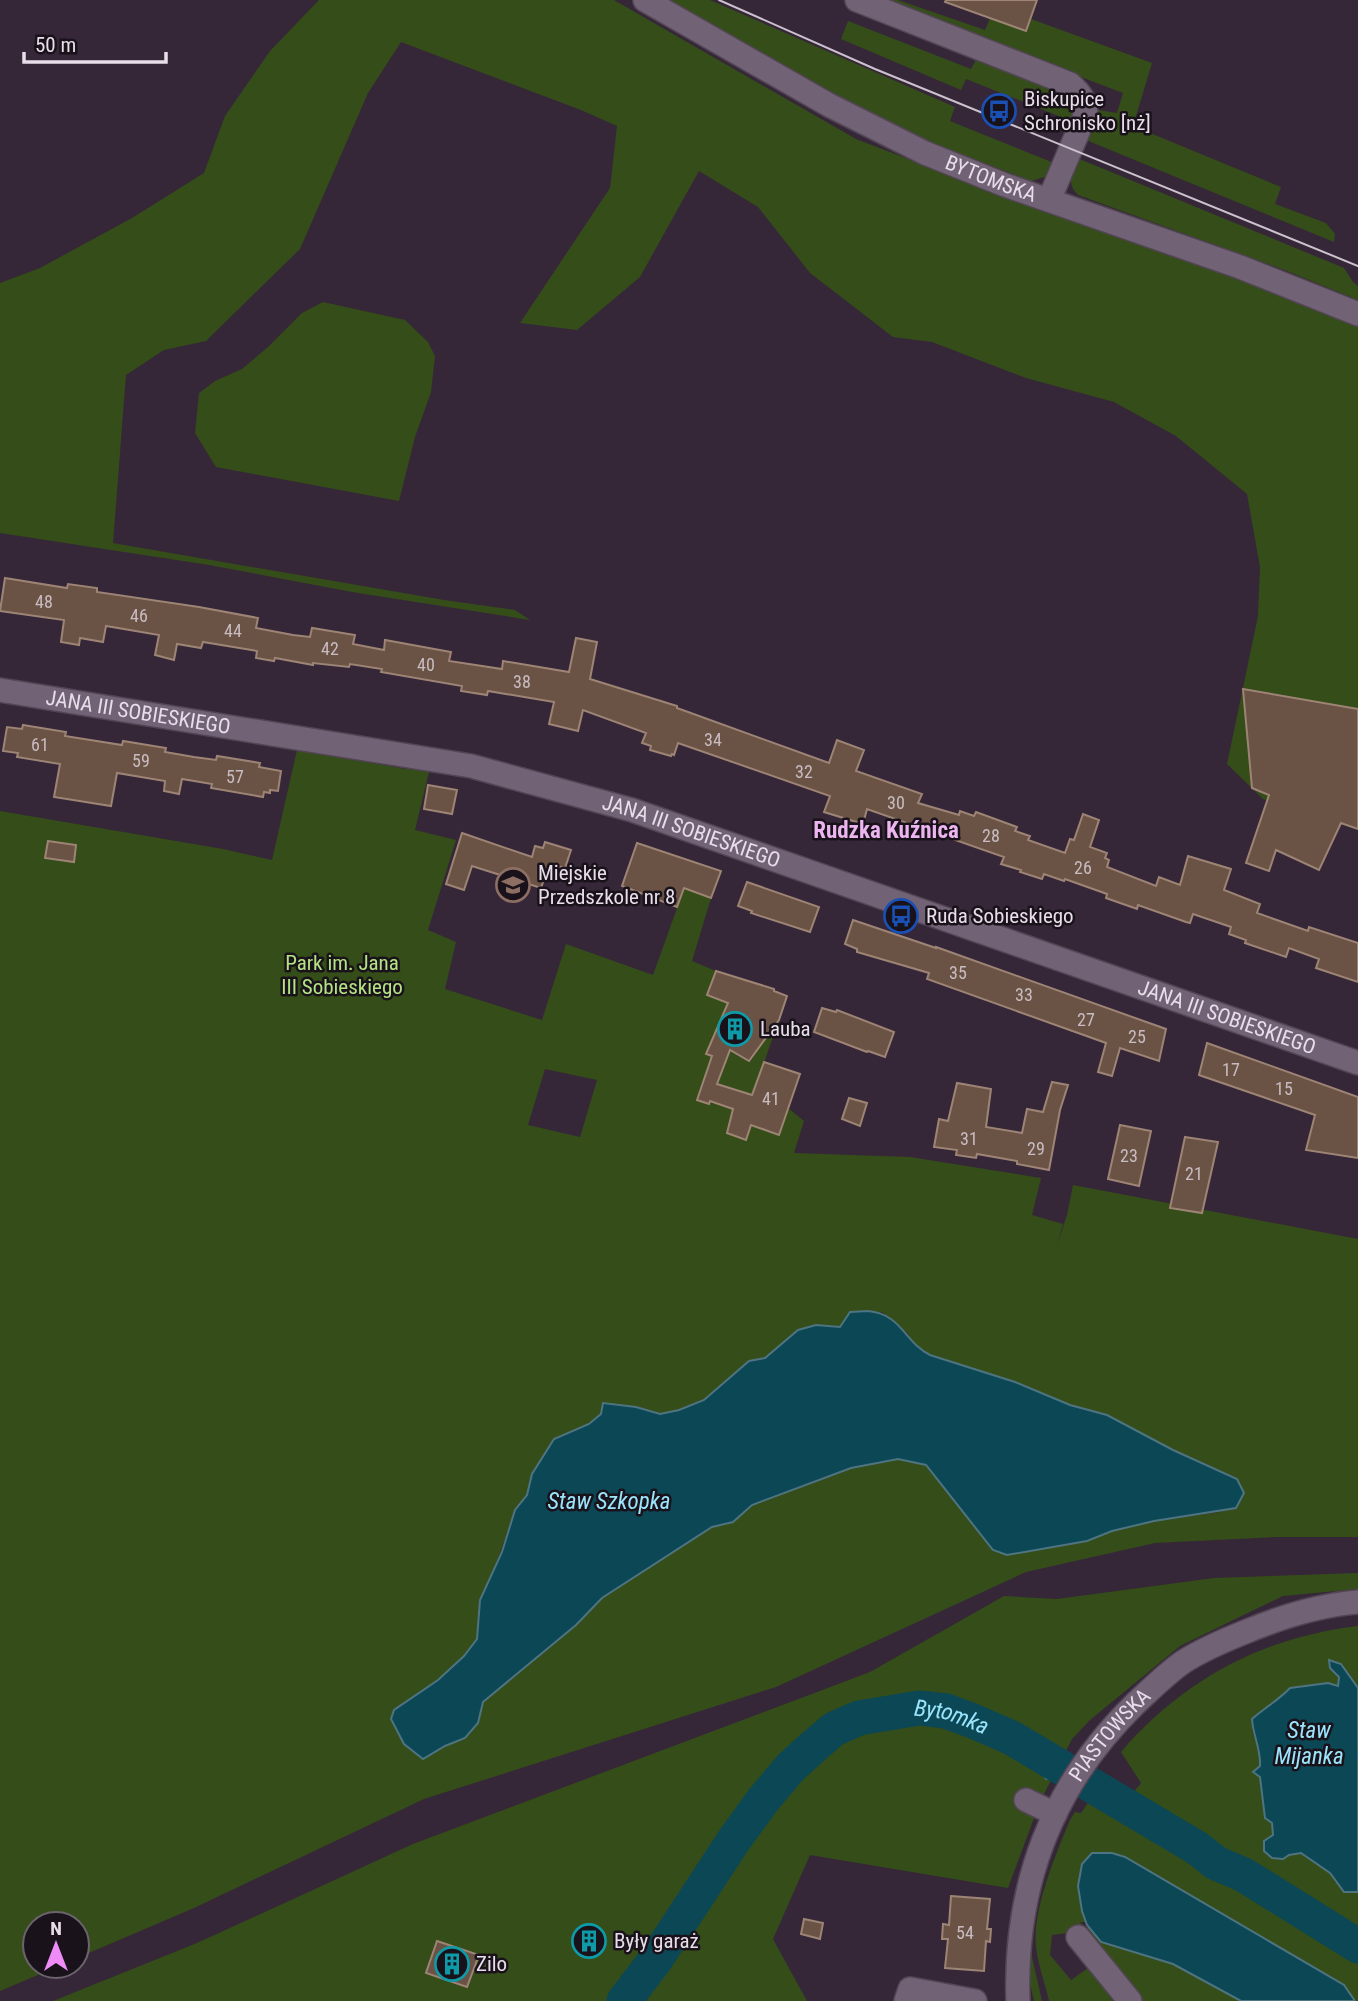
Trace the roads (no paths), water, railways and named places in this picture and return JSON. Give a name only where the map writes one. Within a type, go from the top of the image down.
[{"type":"street","name":"BYTOMSKA","points":[[645,0],[829,105],[898,141],[955,166],[1240,267],[1358,314]]},
{"type":"street","points":[[857,0],[1070,84],[1077,90],[1085,104],[1086,113],[1049,200]]},
{"type":"street","name":"JANA III SOBIESKIEGO","points":[[0,690],[471,766],[618,806],[1358,1063]]},
{"type":"street","name":"PIASTOWSKA","points":[[1018,2001],[1017,1956],[1021,1916],[1038,1852],[1080,1768],[1105,1737],[1153,1687],[1184,1662],[1267,1623],[1311,1609],[1358,1602]]},
{"type":"street","points":[[1026,1800],[1058,1809]]},
{"type":"street","points":[[1078,1937],[1130,2001]]},
{"type":"street","points":[[906,2001],[909,1989],[975,2001]]},
{"type":"water","name":"Staw Szkopka","points":[[868,1311],[888,1317],[921,1350],[930,1355],[1015,1382],[1070,1405],[1107,1415],[1173,1450],[1237,1479],[1244,1493],[1236,1508],[1154,1521],[1112,1531],[1087,1541],[1007,1555],[993,1550],[926,1465],[898,1459],[851,1468],[752,1505],[733,1522],[712,1527],[602,1598],[576,1625],[483,1702],[478,1723],[465,1738],[423,1759],[404,1744],[391,1719],[394,1710],[438,1680],[464,1656],[477,1639],[480,1600],[502,1552],[515,1510],[527,1495],[532,1474],[554,1439],[589,1424],[601,1414],[603,1403],[636,1407],[660,1414],[704,1400],[749,1361],[765,1358],[798,1330],[816,1325],[840,1327],[850,1312]]},
{"type":"water","name":"Staw Mijanka","points":[[1329,1660],[1341,1664],[1358,1688],[1358,1892],[1344,1892],[1330,1873],[1301,1853],[1283,1859],[1272,1858],[1264,1851],[1264,1841],[1273,1835],[1272,1823],[1265,1818],[1260,1777],[1253,1772],[1260,1766],[1260,1760],[1252,1719],[1290,1688],[1328,1683],[1338,1686],[1339,1677],[1330,1668]]},
{"type":"water","points":[[1092,1853],[1112,1853],[1125,1857],[1344,1985],[1355,2001],[1241,2001],[1173,1964],[1101,1942],[1087,1925],[1078,1886],[1082,1864]]},
{"type":"waterway","name":"Bytomka","points":[[624,2001],[656,1959],[734,1840],[790,1768],[834,1729],[859,1718],[919,1708],[946,1711],[1012,1738],[1197,1848],[1216,1863],[1244,1875],[1358,1946]]},
{"type":"waterway","points":[[1047,1777],[1054,1762]]},
{"type":"tram line","points":[[719,0],[875,69],[1358,266]]},
{"type":"place","name":"Biskupice Schronisko [nż]","points":[[999,111]]},
{"type":"place","name":"Miejskie Przedszkole nr 8","points":[[513,885]]},
{"type":"place","name":"Ruda Sobieskiego","points":[[901,916]]},
{"type":"place","name":"Lauba","points":[[735,1029]]},
{"type":"place","name":"Były garaż","points":[[589,1941]]},
{"type":"place","name":"Zilo","points":[[452,1964]]},
{"type":"district","name":"Rudzka Kuźnica","points":[[886,830]]},
{"type":"park label","name":"Park im. Jana III Sobieskiego","points":[[342,975]]}]
